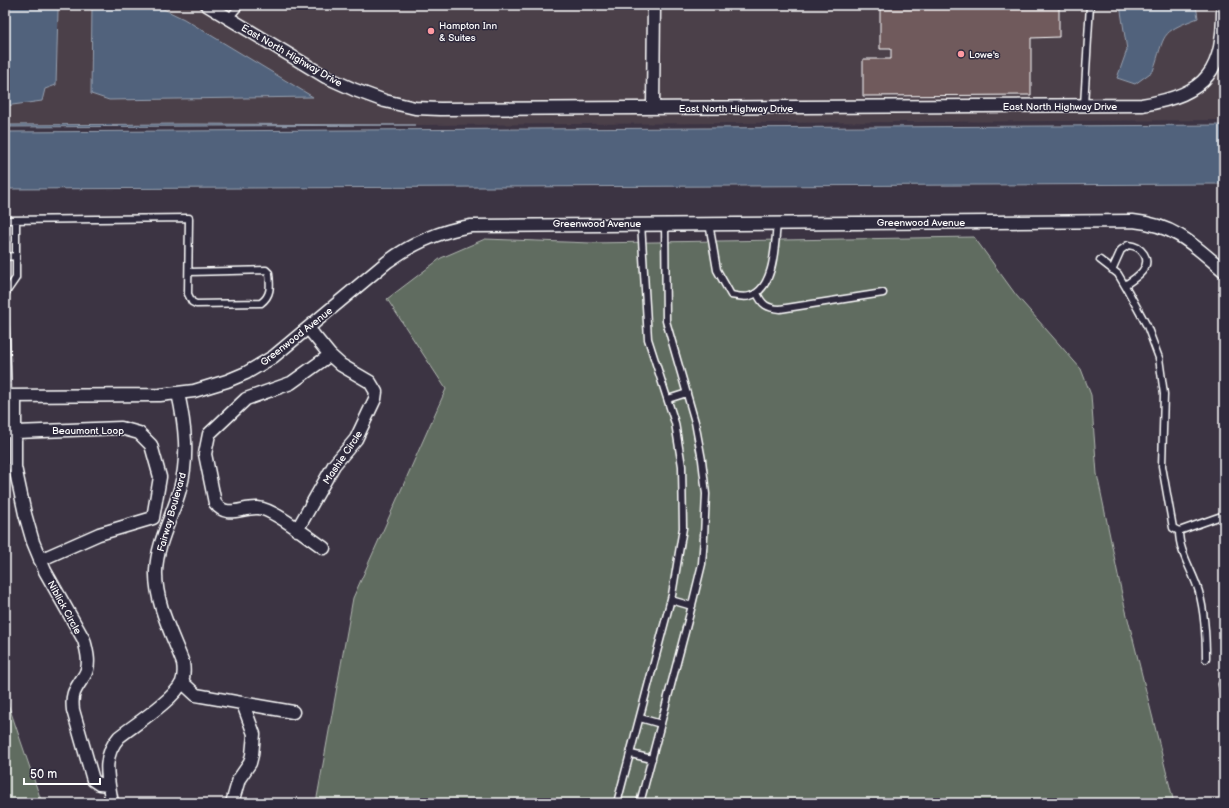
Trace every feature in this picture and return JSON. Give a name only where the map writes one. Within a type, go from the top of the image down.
[{"type":"street","name":"East North Highway Drive","points":[[206,5],[326,77],[370,96],[400,105],[440,110],[1142,105],[1164,102],[1185,94],[1202,83],[1221,51],[1224,34],[1223,5]]},
{"type":"street","points":[[653,108],[654,5]]},
{"type":"street","name":"Greenwood Avenue","points":[[9,396],[160,395],[210,387],[246,373],[273,357],[404,249],[436,234],[471,226],[493,224],[777,222],[1148,222],[1176,232],[1224,271]]},
{"type":"street","name":"Mashie Circle","points":[[297,530],[334,465],[356,439],[375,399],[376,392],[370,382],[341,365],[330,355],[308,328]]},
{"type":"street","points":[[324,548],[274,514],[264,509],[257,508],[229,512],[219,509],[215,503],[205,454],[209,434],[240,404],[253,396],[291,383],[330,355]]},
{"type":"street","name":"Fairway Boulevard","points":[[178,393],[185,439],[185,467],[180,489],[159,550],[156,570],[161,606],[184,663],[182,682]]},
{"type":"street","name":"Niblick Circle","points":[[9,396],[15,467],[25,514],[40,560],[56,592],[84,640],[87,650],[86,671],[75,687],[72,703],[73,710],[93,780],[99,784],[109,785]]},
{"type":"street","name":"Beaumont Loop","points":[[12,433],[121,428],[139,432],[151,445],[160,477],[154,518],[99,534],[40,560]]},
{"type":"street","points":[[185,467],[207,468]]},
{"type":"street","points":[[158,488],[180,489]]},
{"type":"street","points":[[112,803],[106,762],[113,743],[118,737],[173,695],[182,682],[196,695],[293,712]]},
{"type":"street","points":[[232,803],[239,779],[250,763],[252,755],[254,734],[243,704]]},
{"type":"lane","points":[[229,18],[240,5]]},
{"type":"lane","points":[[1084,105],[1090,5]]},
{"type":"lane","points":[[5,220],[189,218],[189,298],[192,302],[196,304],[261,303],[268,297],[270,291],[269,273],[266,270],[190,272]]},
{"type":"lane","points":[[5,294],[16,278],[16,220]]},
{"type":"lane","points":[[709,223],[718,270],[730,295],[749,296],[756,293],[767,280],[773,261],[777,222]]},
{"type":"lane","points":[[618,803],[671,600],[683,528],[682,466],[668,399],[648,339],[641,223]]},
{"type":"lane","points":[[640,803],[702,564],[706,494],[702,460],[687,393],[666,321],[665,223]]},
{"type":"lane","points":[[1112,270],[1120,250],[1128,245],[1142,251],[1146,257],[1145,266],[1139,275],[1125,286]]},
{"type":"lane","points":[[5,257],[16,256]]},
{"type":"lane","points":[[1100,260],[1112,270],[1125,286],[1147,326],[1159,358],[1164,394],[1162,448],[1164,481],[1173,528],[1179,531],[1224,515]]},
{"type":"lane","points":[[756,293],[761,302],[768,308],[780,309],[883,293]]},
{"type":"lane","points":[[5,310],[9,396]]},
{"type":"lane","points":[[668,399],[687,393]]},
{"type":"lane","points":[[1179,531],[1182,552],[1196,581],[1204,614],[1206,659]]},
{"type":"lane","points":[[671,600],[692,606]]},
{"type":"lane","points":[[1224,681],[1222,684],[1224,698]]},
{"type":"lane","points":[[640,718],[661,724]]},
{"type":"lane","points":[[631,754],[652,759]]},
{"type":"shaded area","points":[[57,5],[92,5],[91,94],[312,97],[184,19],[155,5],[194,5],[353,96],[383,107],[415,114],[1143,111],[1166,107],[1189,99],[1205,88],[1217,71],[1224,57],[1224,120],[415,125],[5,125],[5,106],[42,101],[56,31],[58,11]]},
{"type":"shaded area","points":[[217,5],[649,5],[648,102],[440,104],[415,102],[386,96],[328,72]]},
{"type":"shaded area","points":[[659,5],[1120,5],[1127,50],[1117,78],[1159,53],[1163,36],[1175,26],[1198,18],[1196,5],[1218,5],[1215,48],[1208,65],[1198,78],[1183,89],[1162,96],[1141,99],[659,102]]},
{"type":"green space","points":[[974,237],[1016,295],[1081,369],[1091,395],[1097,474],[1123,599],[1174,803],[316,803],[353,598],[446,389],[387,299],[441,258],[485,239],[591,243]]},
{"type":"green space","points":[[5,695],[42,803],[5,803]]},
{"type":"water","points":[[5,5],[57,5],[56,85],[45,89],[42,101],[5,106]]},
{"type":"water","points":[[92,5],[155,5],[184,19],[313,97],[109,100],[91,94]]},
{"type":"water","points":[[1120,5],[1196,5],[1198,18],[1176,27],[1165,36],[1153,71],[1135,84],[1117,78],[1127,50]]},
{"type":"water","points":[[5,125],[415,125],[5,127]]},
{"type":"water","points":[[1224,125],[1224,184],[5,189],[5,132]]},
{"type":"building","name":"Lowe's","points":[[880,5],[1059,5],[1059,37],[1031,38],[1031,95],[863,96],[863,59],[891,59],[891,49],[880,49]]},
{"type":"place","name":"Hampton Inn & Suites","points":[[431,31]]},
{"type":"place","name":"Lowe's","points":[[961,54]]}]
